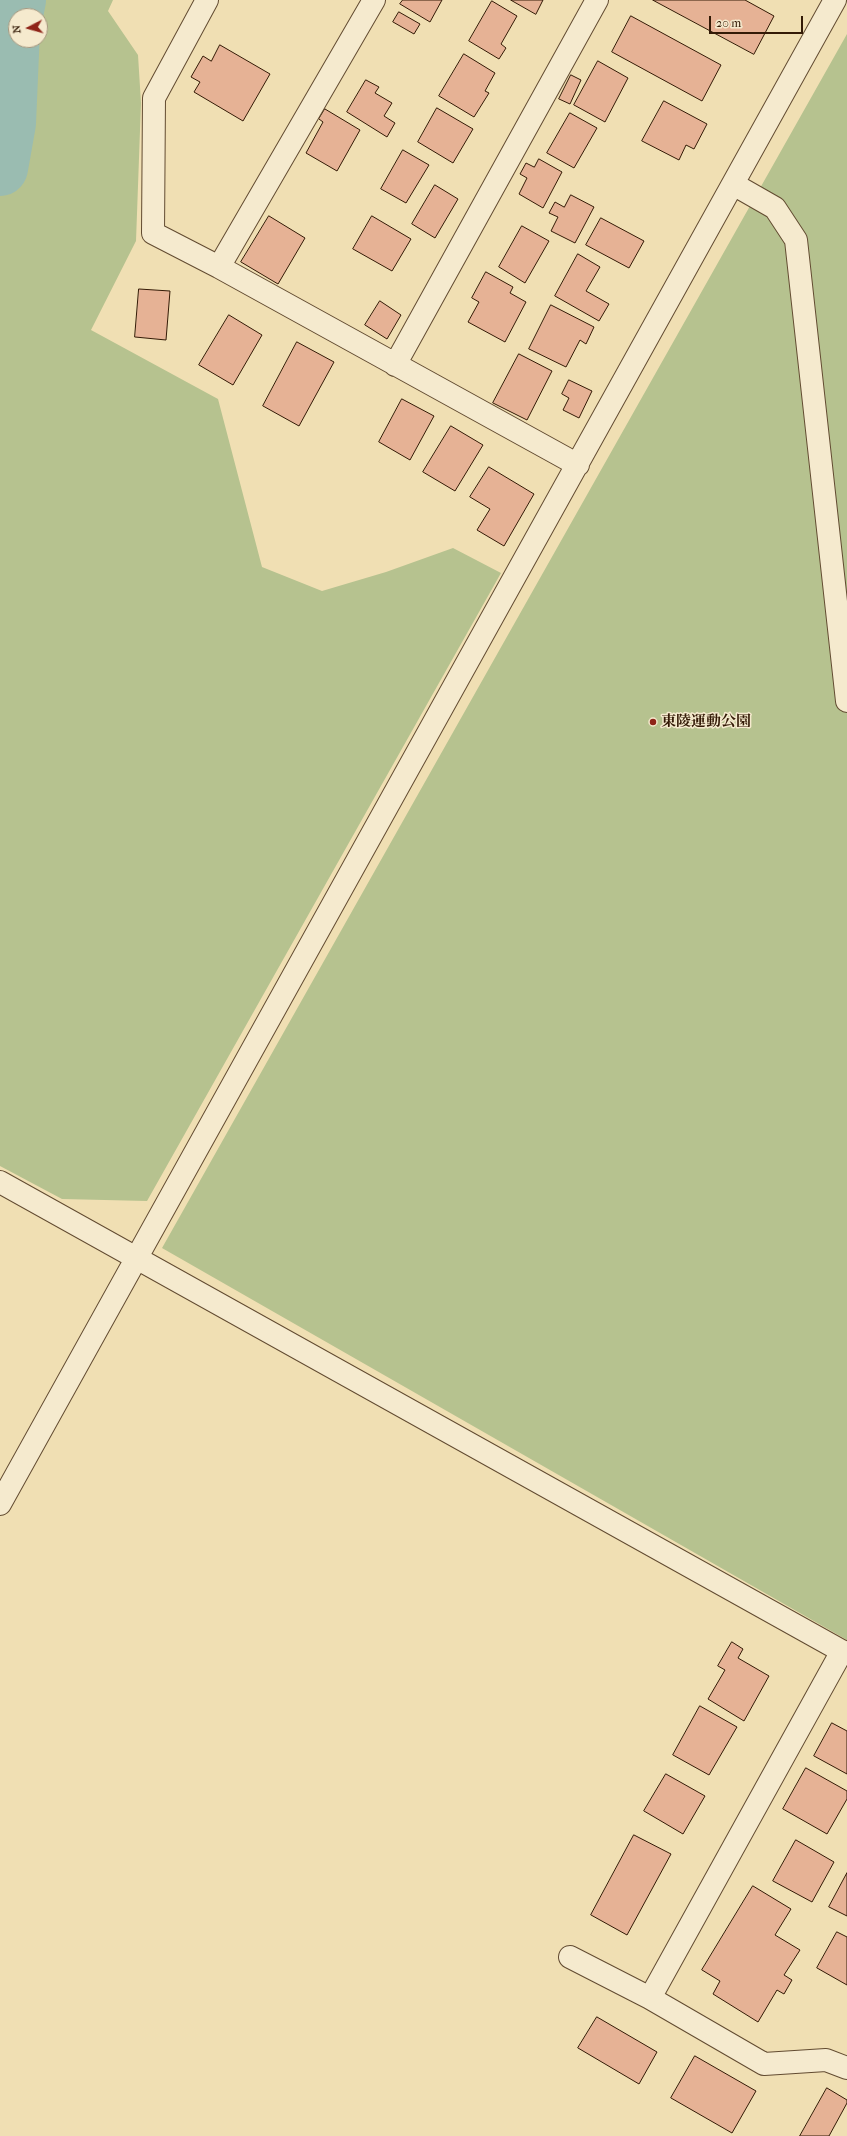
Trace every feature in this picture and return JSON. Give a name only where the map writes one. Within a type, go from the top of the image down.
[{"type":"street","points":[[207,0],[154,98],[153,234],[219,267],[395,366],[578,465]]},
{"type":"street","points":[[219,267],[374,0]]},
{"type":"street","points":[[395,366],[597,0]]},
{"type":"street","points":[[0,1504],[733,184],[828,2]]},
{"type":"street","points":[[733,184],[775,208],[796,240],[847,701]]},
{"type":"street","points":[[0,1182],[844,1653],[650,1998]]},
{"type":"street","points":[[570,1957],[650,1998],[764,2064],[826,2060],[847,2068]]},
{"type":"green space","points":[[0,0],[113,0],[108,11],[138,55],[141,103],[136,241],[91,330],[218,399],[262,567],[322,591],[386,572],[453,548],[501,573],[147,1201],[62,1199],[0,1166]]},
{"type":"green space","name":"東陵運動公園","points":[[847,34],[847,1640],[162,1248]]},
{"type":"building","points":[[403,0],[442,0],[430,22],[400,4]]},
{"type":"building","points":[[511,0],[543,0],[536,14]]},
{"type":"building","points":[[653,0],[745,0],[774,16],[754,54]]},
{"type":"building","points":[[492,1],[517,16],[501,44],[506,48],[499,59],[469,41]]},
{"type":"building","points":[[399,12],[420,24],[414,34],[393,22]]},
{"type":"building","points":[[631,16],[721,65],[702,101],[612,52]]},
{"type":"building","points":[[220,45],[270,74],[243,121],[194,92],[200,82],[191,77],[203,56],[211,61]]},
{"type":"building","points":[[464,54],[495,73],[485,91],[489,93],[474,117],[439,96]]},
{"type":"building","points":[[598,61],[628,78],[605,122],[574,105]]},
{"type":"building","points":[[571,75],[581,80],[570,104],[559,99]]},
{"type":"building","points":[[366,80],[379,87],[375,93],[392,103],[384,116],[395,123],[387,137],[347,112]]},
{"type":"building","points":[[664,101],[707,124],[694,149],[686,145],[679,160],[642,141]]},
{"type":"building","points":[[437,108],[473,129],[453,163],[418,142]]},
{"type":"building","points":[[325,109],[360,130],[337,171],[306,153],[323,122],[319,119]]},
{"type":"building","points":[[570,113],[597,128],[574,168],[547,153]]},
{"type":"building","points":[[403,150],[429,165],[406,203],[381,189]]},
{"type":"building","points":[[539,159],[562,172],[543,208],[519,194],[527,178],[520,174],[526,163],[534,167]]},
{"type":"building","points":[[435,185],[458,199],[435,238],[412,224]]},
{"type":"building","points":[[571,195],[594,207],[575,243],[551,231],[558,217],[549,213],[555,202],[564,207]]},
{"type":"building","points":[[269,216],[305,238],[278,284],[241,262]]},
{"type":"building","points":[[372,216],[411,239],[392,271],[353,249]]},
{"type":"building","points":[[601,218],[644,241],[629,268],[586,245]]},
{"type":"building","points":[[522,226],[549,241],[525,283],[499,267]]},
{"type":"building","points":[[578,254],[600,267],[586,291],[609,304],[599,321],[555,296]]},
{"type":"building","points":[[486,272],[513,287],[510,293],[526,302],[505,342],[468,322],[479,302],[472,298]]},
{"type":"building","points":[[139,289],[170,291],[166,340],[135,337]]},
{"type":"building","points":[[380,301],[401,315],[387,339],[365,325]]},
{"type":"building","points":[[551,305],[594,327],[586,344],[580,340],[566,367],[529,349]]},
{"type":"building","points":[[229,315],[262,335],[233,385],[199,365]]},
{"type":"building","points":[[297,342],[334,362],[299,426],[263,406]]},
{"type":"building","points":[[519,354],[552,371],[527,420],[493,403]]},
{"type":"building","points":[[569,380],[592,391],[579,418],[563,410],[569,398],[562,394]]},
{"type":"building","points":[[402,399],[434,416],[410,460],[379,442]]},
{"type":"building","points":[[451,426],[483,445],[455,491],[423,472]]},
{"type":"building","points":[[489,467],[534,494],[504,546],[477,530],[490,509],[470,497]]},
{"type":"building","points":[[732,1642],[743,1649],[738,1658],[769,1676],[744,1721],[708,1699],[725,1670],[718,1666]]},
{"type":"building","points":[[700,1706],[737,1727],[709,1775],[673,1755]]},
{"type":"building","points":[[832,1723],[847,1731],[847,1774],[814,1756]]},
{"type":"building","points":[[806,1768],[847,1791],[847,1799],[827,1834],[783,1809]]},
{"type":"building","points":[[666,1774],[705,1796],[683,1834],[644,1811]]},
{"type":"building","points":[[634,1835],[671,1854],[627,1935],[591,1915]]},
{"type":"building","points":[[796,1840],[834,1862],[812,1902],[773,1881]]},
{"type":"building","points":[[847,1873],[847,1916],[829,1907]]},
{"type":"building","points":[[753,1886],[791,1909],[775,1935],[800,1950],[784,1975],[792,1980],[784,1994],[777,1990],[758,2022],[713,1994],[720,1981],[702,1970]]},
{"type":"building","points":[[837,1932],[847,1937],[847,1985],[817,1968]]},
{"type":"building","points":[[597,2017],[657,2052],[639,2084],[578,2048]]},
{"type":"building","points":[[695,2056],[756,2091],[732,2133],[671,2098]]},
{"type":"building","points":[[827,2088],[847,2100],[847,2103],[829,2136],[800,2136]]},
{"type":"waterway","points":[[0,168],[8,123],[12,30],[18,0]]},
{"type":"place","name":"東陵運動公園","points":[[653,722]]}]
